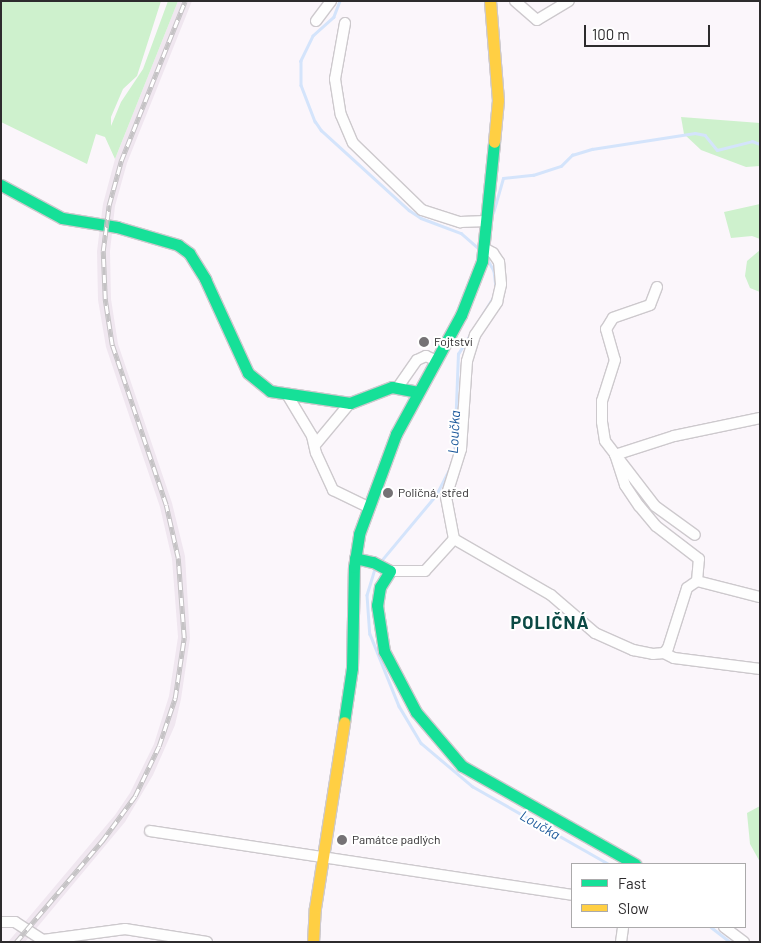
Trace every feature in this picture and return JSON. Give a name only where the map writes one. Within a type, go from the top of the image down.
[{"type":"main road","points":[[313,942],[323,857],[353,662],[355,558],[368,507],[393,440],[417,392],[469,299],[484,248],[498,100],[490,1]]},
{"type":"main road","points":[[1,185],[62,218],[117,227],[178,245],[188,253],[206,279],[248,373],[270,390],[288,396],[350,403],[398,386],[417,392]]},
{"type":"main road","points":[[355,558],[382,567],[378,597],[378,622],[384,651],[399,682],[422,719],[462,766],[633,863]]},
{"type":"street","points":[[316,21],[331,1]]},
{"type":"street","points":[[515,1],[537,20],[569,1]]},
{"type":"street","points":[[345,23],[336,65],[336,88],[345,126],[353,143],[422,210],[460,222],[487,221]]},
{"type":"street","points":[[484,248],[497,258],[501,284],[497,302],[475,335],[467,361],[461,449],[446,497],[454,539],[551,595],[595,633],[633,650],[664,653],[674,658],[760,669]]},
{"type":"street","points":[[657,287],[650,305],[641,311],[613,318],[606,330],[615,360],[602,401],[602,422],[605,441],[655,506],[695,535]]},
{"type":"street","points":[[398,386],[418,360],[426,356],[436,360]]},
{"type":"street","points":[[288,396],[315,445],[333,490],[368,507]]},
{"type":"street","points":[[315,445],[350,403]]},
{"type":"street","points":[[615,455],[674,436],[760,418]]},
{"type":"street","points":[[615,455],[626,485],[639,506],[656,526],[699,559],[697,581]]},
{"type":"street","points":[[382,567],[422,572],[454,539]]},
{"type":"street","points":[[664,653],[672,642],[687,588],[697,581],[760,597]]},
{"type":"street","points":[[150,831],[571,895]]},
{"type":"street","points":[[1,922],[15,922],[42,941],[125,929],[207,942]]},
{"type":"street","points":[[621,942],[623,928]]},
{"type":"street","points":[[725,928],[744,942]]},
{"type":"shaded area","points":[[178,1],[192,1],[127,163],[115,206],[110,251],[111,299],[118,344],[172,503],[185,556],[190,638],[181,699],[175,725],[153,775],[125,822],[25,942],[8,942],[115,815],[130,793],[154,744],[169,696],[178,637],[172,559],[160,507],[106,347],[98,300],[97,251],[103,204],[115,159]]},
{"type":"green space","points":[[1,1],[161,1],[137,76],[123,89],[111,117],[111,126],[121,102],[143,69],[168,1],[178,1],[115,159],[105,137],[96,134],[87,164],[1,122]]},
{"type":"green space","points":[[681,117],[760,123],[760,166],[746,167],[701,150],[684,134]]},
{"type":"green space","points":[[760,204],[760,239],[752,236],[731,238],[724,212]]},
{"type":"green space","points":[[760,250],[760,292],[750,288],[745,276],[747,261]]},
{"type":"green space","points":[[760,806],[760,862],[750,844],[747,813]]},
{"type":"waterway","name":"Loučka","points":[[340,1],[334,17],[313,36],[301,61],[301,85],[315,121],[321,130],[409,210],[421,218],[461,233],[478,248]]},
{"type":"waterway","points":[[493,213],[503,178],[533,175],[561,166],[572,155],[592,149],[695,133],[705,135],[717,150],[752,141],[760,144]]},
{"type":"waterway","name":"Loučka","points":[[488,260],[494,271],[496,288]]},
{"type":"waterway","name":"Loučka","points":[[454,457],[458,354],[494,296]]},
{"type":"waterway","name":"Loučka","points":[[381,561],[436,495],[451,465]]},
{"type":"waterway","name":"Loučka","points":[[375,569],[367,595],[370,634],[399,706],[421,743],[472,786],[607,863]]},
{"type":"waterway","name":"Loučka","points":[[712,928],[730,942]]},
{"type":"railway","points":[[16,942],[102,841],[135,796],[159,746],[175,698],[184,638],[178,558],[166,505],[112,345],[105,299],[103,251],[109,205],[121,161],[185,1]]},
{"type":"traffic: fast","points":[[344,722],[352,668],[354,567],[359,534],[396,434],[461,315],[482,261],[494,142]]},
{"type":"traffic: fast","points":[[1,185],[62,218],[117,227],[178,245],[189,253],[205,279],[248,373],[270,391],[350,403],[392,387],[417,392]]},
{"type":"traffic: fast","points":[[355,558],[373,562],[390,571],[380,587],[377,605],[384,651],[416,712],[462,766],[633,863]]},
{"type":"traffic: slow","points":[[490,1],[498,100],[494,142]]},
{"type":"traffic: slow","points":[[313,942],[315,908],[344,722]]},
{"type":"place","name":"Fojtství","points":[[424,342]]},
{"type":"place","name":"Poličná, střed","points":[[388,493]]},
{"type":"place","name":"Památce padlých","points":[[342,840]]},
{"type":"district","name":"POLIČNÁ","points":[[550,622]]}]
